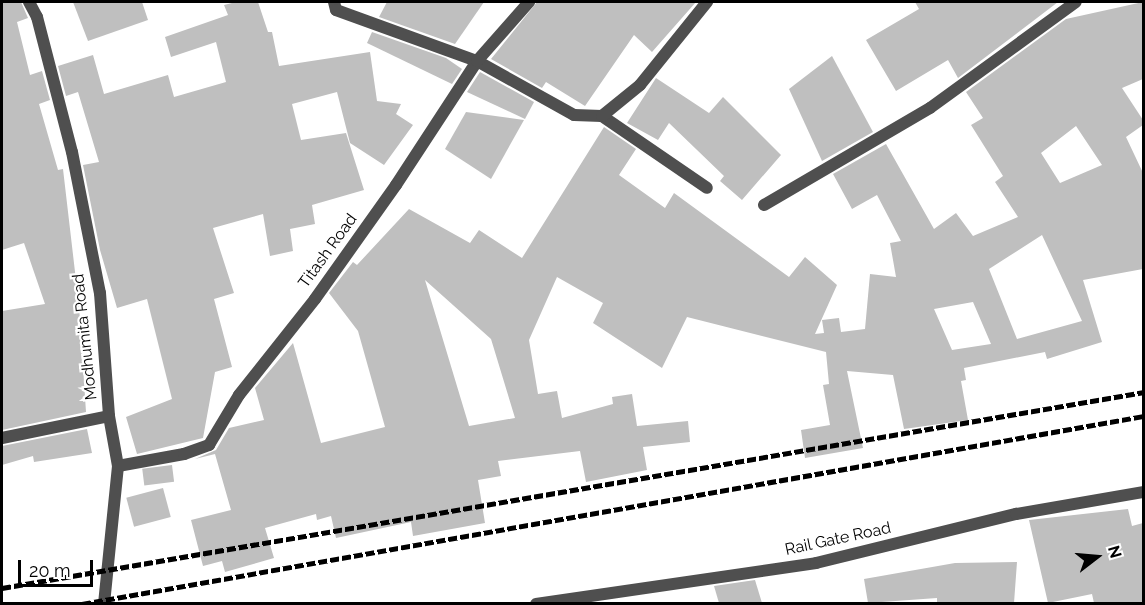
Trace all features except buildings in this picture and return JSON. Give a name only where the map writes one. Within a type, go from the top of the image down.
[{"type":"street","name":"Modhumita Road","points":[[29,2],[37,17],[72,152],[95,269],[109,416],[118,466],[104,603]]},
{"type":"street","points":[[334,2],[336,10],[477,61],[574,115],[602,116],[707,188]]},
{"type":"street","name":"Titash Road","points":[[118,466],[184,454],[209,445],[238,395],[315,299],[396,185],[477,61],[529,2]]},
{"type":"street","points":[[602,116],[640,85],[707,2]]},
{"type":"street","points":[[764,206],[930,108],[1076,2]]},
{"type":"street","points":[[2,438],[109,416]]},
{"type":"street","name":"Rail Gate Road","points":[[536,603],[816,563],[1017,514],[1143,492]]},
{"type":"railway","points":[[2,588],[1144,392]]},
{"type":"railway","points":[[82,604],[1144,416]]}]
